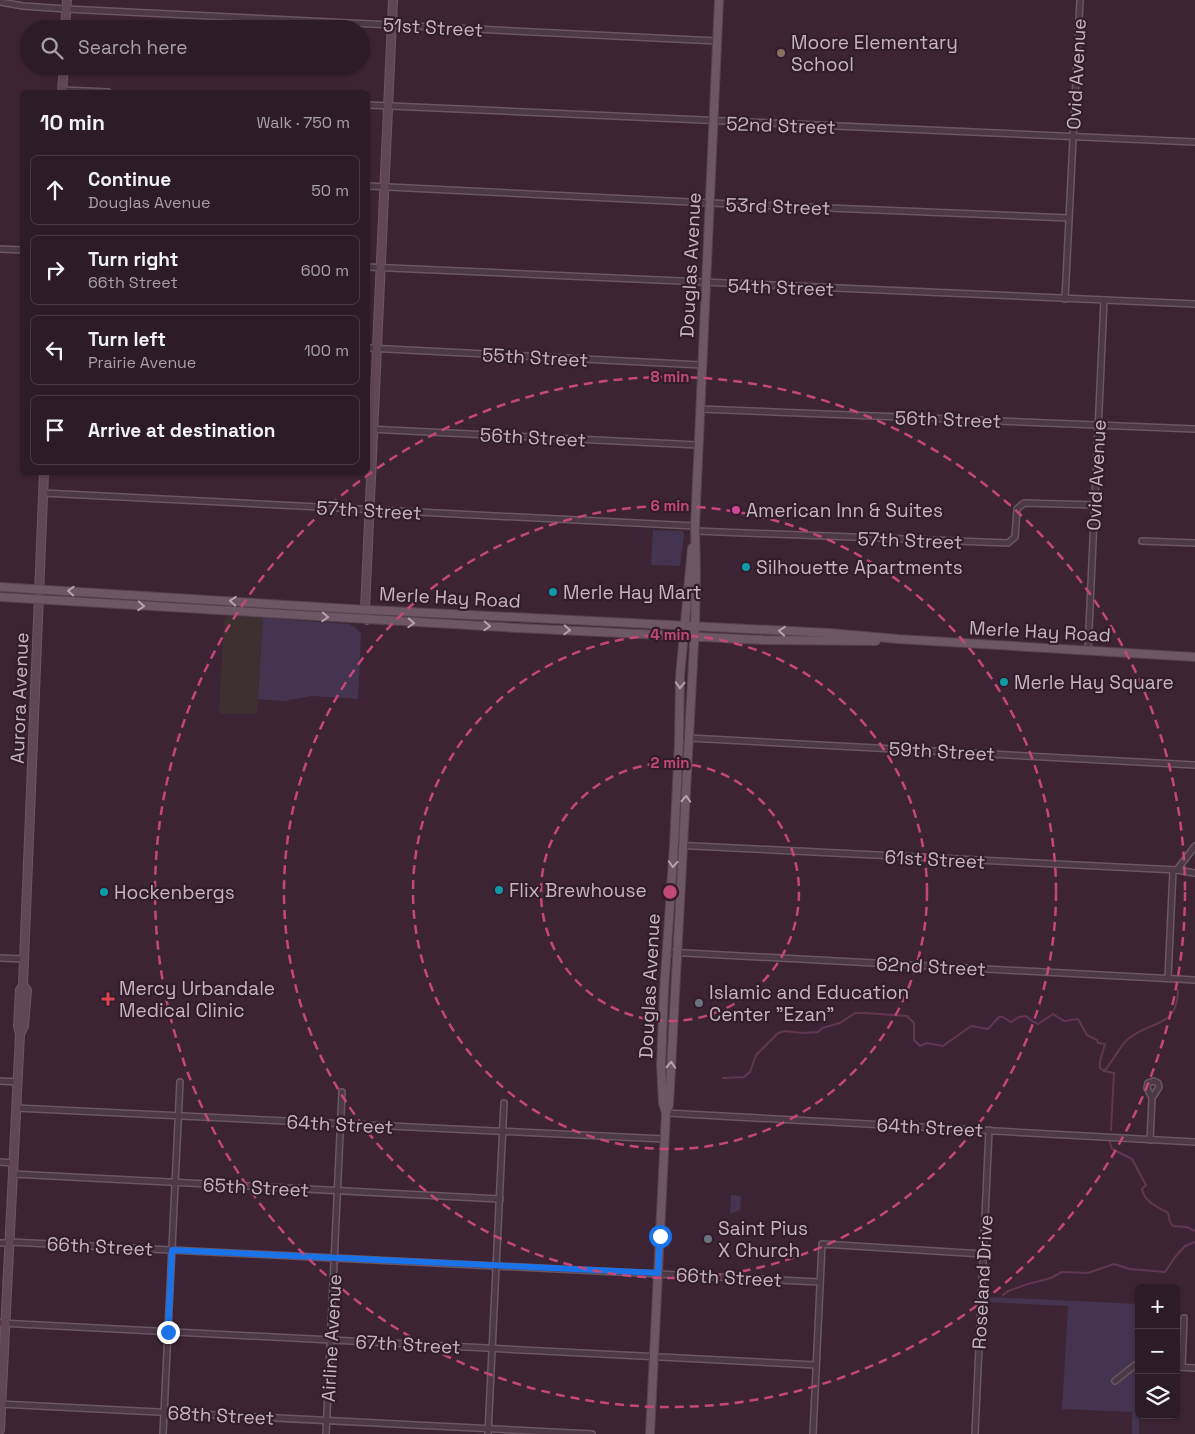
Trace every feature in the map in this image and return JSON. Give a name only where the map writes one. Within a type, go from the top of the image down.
[{"type":"main road","name":"Douglas Avenue","points":[[650,1434],[664,1139],[666,1113],[669,1105],[695,626],[695,529],[698,445],[719,0]]},
{"type":"main road","name":"Douglas Avenue","points":[[666,1113],[662,1103],[661,1066],[666,952],[674,845],[684,625],[690,559],[695,529]]},
{"type":"main road","name":"Merle Hay Road","points":[[0,587],[365,609],[845,634],[898,640],[1195,656]]},
{"type":"main road","name":"Merle Hay Road","points":[[0,597],[367,620],[684,636],[786,640],[898,640]]},
{"type":"street","points":[[66,20],[67,0]]},
{"type":"street","points":[[367,620],[365,609],[370,510],[370,430],[377,349],[393,0]]},
{"type":"street","name":"Ovid Avenue","points":[[1065,299],[1080,0]]},
{"type":"street","name":"51st Street","points":[[0,2],[23,6],[66,9],[290,20]]},
{"type":"street","name":"51st Street","points":[[370,24],[717,41]]},
{"type":"street","points":[[63,90],[64,75]]},
{"type":"street","name":"52nd Street","points":[[370,105],[713,122],[1195,142]]},
{"type":"street","name":"53rd Street","points":[[370,186],[1069,218]]},
{"type":"street","points":[[0,249],[20,250]]},
{"type":"street","name":"54th Street","points":[[370,267],[706,284],[1195,304]]},
{"type":"street","name":"Ovid Avenue","points":[[1088,650],[1104,300]]},
{"type":"street","name":"55th Street","points":[[370,348],[702,365]]},
{"type":"street","name":"56th Street","points":[[700,409],[1195,429]]},
{"type":"street","name":"56th Street","points":[[370,430],[698,445]]},
{"type":"street","name":"Aurora Avenue","points":[[0,1430],[3,1323],[10,1242],[20,1034],[24,1026],[27,990],[23,985],[44,475]]},
{"type":"street","name":"57th Street","points":[[43,493],[695,529],[1008,543],[1014,537],[1017,509],[1024,503],[1095,505]]},
{"type":"street","points":[[1142,540],[1195,543]]},
{"type":"street","name":"59th Street","points":[[679,739],[689,738],[1195,765]]},
{"type":"street","name":"61st Street","points":[[674,845],[1175,870],[1195,873]]},
{"type":"street","points":[[1168,978],[1175,870],[1195,846]]},
{"type":"street","name":"62nd Street","points":[[666,952],[1195,980]]},
{"type":"street","points":[[0,958],[24,959]]},
{"type":"street","points":[[0,1081],[18,1082]]},
{"type":"street","points":[[163,1434],[180,1082]]},
{"type":"street","name":"Airline Avenue","points":[[326,1434],[342,1092]]},
{"type":"street","points":[[1150,1140],[1152,1098]]},
{"type":"street","points":[[488,1431],[504,1104]]},
{"type":"street","name":"64th Street","points":[[16,1108],[664,1139]]},
{"type":"street","name":"64th Street","points":[[666,1113],[1195,1142]]},
{"type":"street","name":"Roseland Drive","points":[[975,1434],[989,1130]]},
{"type":"street","points":[[0,1162],[14,1163]]},
{"type":"street","name":"65th Street","points":[[13,1174],[500,1199]]},
{"type":"street","name":"66th Street","points":[[0,1243],[820,1282]]},
{"type":"street","points":[[813,1434],[822,1244],[983,1254]]},
{"type":"street","points":[[1180,1357],[1184,1318]]},
{"type":"street","name":"67th Street","points":[[3,1323],[816,1365]]},
{"type":"street","points":[[1115,1381],[1135,1366]]},
{"type":"street","points":[[1180,1367],[1195,1368]]},
{"type":"street","name":"68th Street","points":[[1,1404],[327,1420],[488,1431],[592,1434]]},
{"type":"shaded area","points":[[653,530],[682,531],[684,534],[680,566],[651,565]]},
{"type":"shaded area","points":[[230,616],[263,618],[257,714],[222,714],[219,712],[224,621]]},
{"type":"shaded area","points":[[263,618],[349,624],[355,627],[361,634],[358,699],[312,696],[284,701],[258,699]]},
{"type":"shaded area","points":[[731,1195],[741,1196],[740,1210],[730,1214]]},
{"type":"shaded area","points":[[987,1297],[1135,1304],[1135,1419],[1139,1419],[1139,1434],[1132,1434],[1132,1412],[1062,1409],[1068,1306],[987,1302]]},
{"type":"waterway","points":[[1104,1071],[1127,1040],[1144,1029],[1168,1018],[1177,1003],[1178,990]]},
{"type":"waterway","points":[[723,1078],[744,1077],[750,1072],[756,1055],[778,1033],[785,1031],[818,1032],[822,1028],[840,1023],[855,1013],[907,1016],[914,1023],[914,1040],[920,1046],[927,1043],[943,1046],[971,1026],[988,1029],[999,1017],[1003,1017],[1011,1022],[1019,1017],[1026,1016],[1038,1024],[1053,1014],[1064,1021],[1078,1019],[1087,1035],[1097,1040],[1098,1043],[1105,1044],[1100,1061],[1100,1068],[1104,1071]]},
{"type":"waterway","points":[[1104,1071],[1114,1073],[1111,1130]]},
{"type":"waterway","points":[[1110,1142],[1112,1149],[1132,1159],[1146,1185],[1142,1189],[1148,1201],[1168,1213],[1173,1226],[1187,1227],[1195,1231]]},
{"type":"waterway","points":[[1003,1295],[1008,1291],[1051,1278],[1062,1272],[1088,1273],[1114,1264],[1130,1269],[1165,1272],[1185,1246],[1195,1242]]},
{"type":"place","name":"Moore Elementary School","points":[[781,53]]},
{"type":"place","name":"American Inn & Suites","points":[[736,510]]},
{"type":"place","name":"Silhouette Apartments","points":[[746,567]]},
{"type":"place","name":"Merle Hay Mart","points":[[553,592]]},
{"type":"place","name":"Merle Hay Square","points":[[1004,682]]},
{"type":"place","name":"Flix Brewhouse","points":[[499,890]]},
{"type":"place","name":"Hockenbergs","points":[[104,892]]},
{"type":"place","name":"Mercy Urbandale Medical Clinic","points":[[108,999]]},
{"type":"place","name":"Islamic and Education Center \"Ezan\"","points":[[699,1003]]},
{"type":"place","name":"Saint Pius X Church","points":[[708,1239]]},
{"type":"route","points":[[168,1332],[172,1250],[658,1273],[660,1236]]}]
